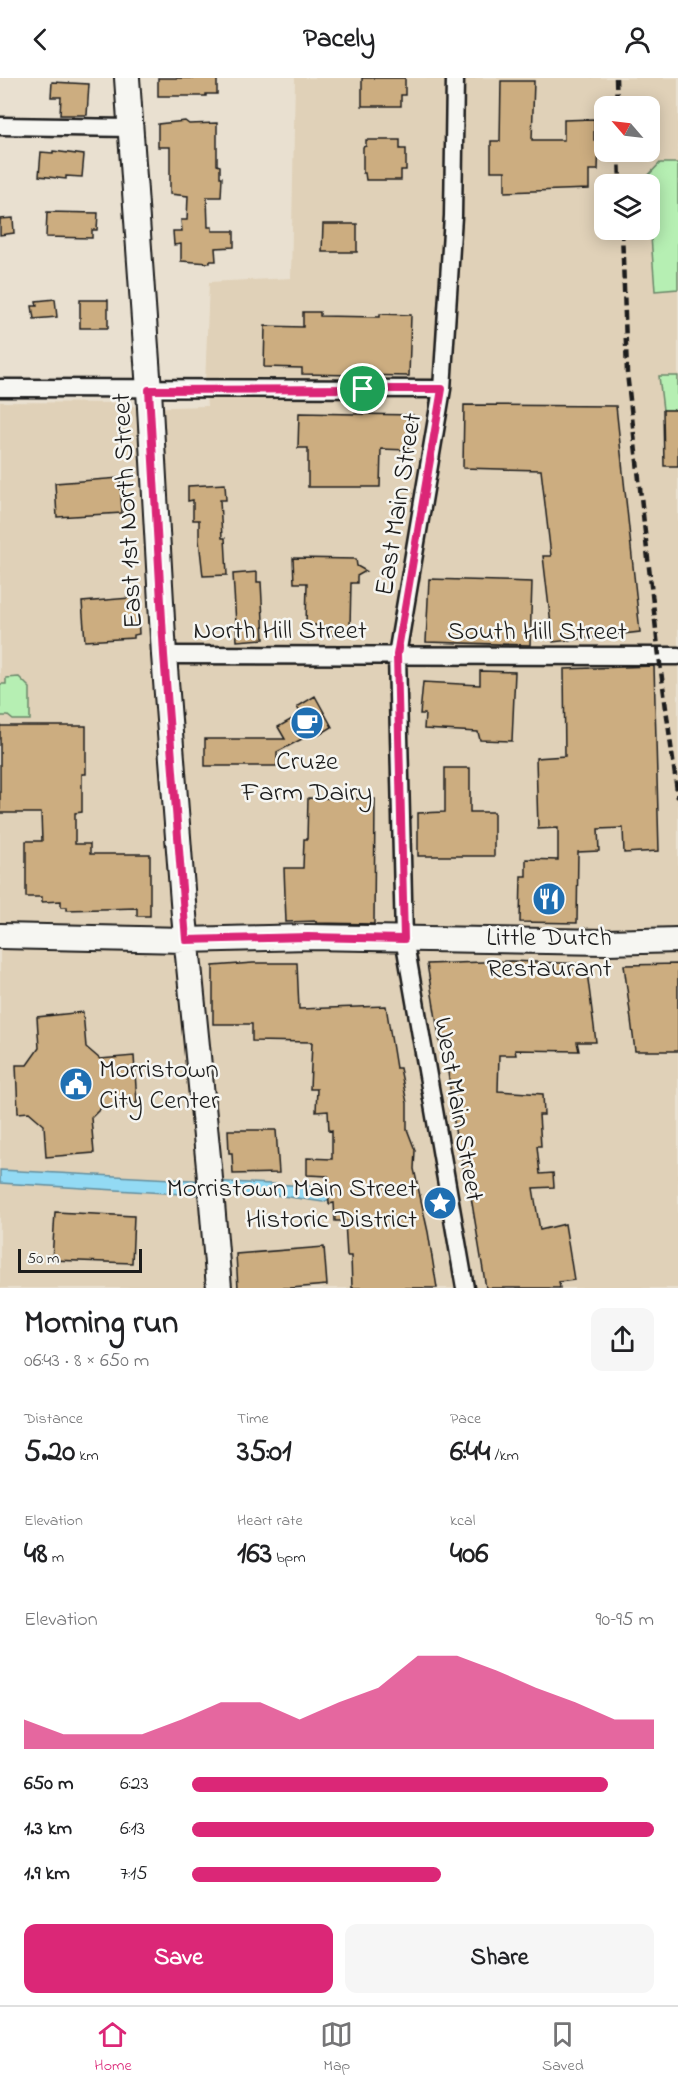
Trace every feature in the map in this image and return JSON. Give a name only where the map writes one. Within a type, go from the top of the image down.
[{"type":"main road","name":"East 1st North Street","points":[[128,78],[164,655],[186,940],[219,1288]]},
{"type":"main road","points":[[0,936],[186,940],[308,937],[607,942],[678,940]]},
{"type":"street","name":"East Main Street","points":[[404,939],[397,655],[442,389],[453,216],[455,78]]},
{"type":"street","points":[[0,126],[130,128]]},
{"type":"street","points":[[0,388],[442,389]]},
{"type":"street","name":"North Hill Street","points":[[164,655],[397,655]]},
{"type":"street","name":"South Hill Street","points":[[397,655],[678,656]]},
{"type":"street","name":"West Main Street","points":[[404,939],[465,1288]]},
{"type":"shaded area","points":[[295,78],[678,78],[678,1288],[0,1288],[0,402],[128,403],[137,408],[207,406],[205,385],[209,282],[291,278]]},
{"type":"green space","points":[[660,163],[678,163],[678,289],[655,291],[651,240],[660,240],[660,174],[650,174]]},
{"type":"green space","points":[[659,376],[678,376],[678,410],[663,410]]},
{"type":"green space","points":[[19,677],[30,688],[30,720],[13,720],[8,716],[0,716],[0,684],[6,684],[6,678]]},
{"type":"water","points":[[0,1170],[327,1187],[328,1200],[323,1202],[269,1194],[241,1196],[182,1194],[0,1183]]},
{"type":"building","points":[[158,78],[217,78],[217,94],[158,96]]},
{"type":"building","points":[[362,78],[405,78],[405,95],[401,95],[401,106],[362,106]]},
{"type":"building","points":[[501,81],[534,81],[532,140],[564,140],[564,120],[594,119],[594,162],[598,162],[598,170],[589,170],[589,189],[505,192],[505,171],[491,171],[491,141],[500,141]]},
{"type":"building","points":[[52,82],[89,84],[87,115],[60,115],[61,97],[51,97]]},
{"type":"building","points":[[185,121],[189,124],[217,123],[217,165],[220,166],[220,177],[222,177],[221,197],[207,197],[208,227],[212,227],[212,231],[234,231],[234,247],[215,248],[216,261],[210,261],[210,263],[181,261],[181,244],[174,245],[173,231],[182,231],[181,220],[187,220],[188,196],[170,194],[170,147],[158,147],[158,124]]},
{"type":"building","points":[[366,140],[400,140],[400,149],[406,149],[406,170],[401,170],[401,180],[366,180],[365,173],[363,173],[363,147],[366,146]]},
{"type":"building","points":[[53,151],[84,155],[82,177],[66,176],[66,179],[39,176],[41,152],[53,153]]},
{"type":"building","points":[[47,212],[98,213],[97,230],[92,230],[92,238],[46,237]]},
{"type":"building","points":[[13,218],[14,233],[0,235],[0,219]]},
{"type":"building","points":[[323,224],[357,224],[357,252],[322,252]]},
{"type":"building","points":[[55,299],[57,317],[34,319],[32,306],[37,306],[36,301]]},
{"type":"building","points":[[80,300],[108,300],[108,328],[80,328]]},
{"type":"building","points":[[303,312],[320,312],[320,316],[411,315],[409,376],[302,374],[302,368],[264,367],[265,326],[303,327]]},
{"type":"building","points":[[464,405],[616,406],[640,632],[553,642],[543,556],[551,556],[541,470],[463,468]]},
{"type":"building","points":[[663,410],[678,410],[678,466],[664,466]]},
{"type":"building","points":[[299,413],[413,415],[408,450],[381,449],[380,487],[308,487],[308,448],[298,448]]},
{"type":"building","points":[[120,478],[122,513],[57,517],[55,483]]},
{"type":"building","points":[[225,484],[226,500],[220,500],[227,575],[203,576],[199,520],[193,520],[193,500],[188,501],[188,486]]},
{"type":"building","points":[[293,558],[356,559],[357,566],[366,571],[357,576],[357,583],[351,583],[350,626],[342,635],[329,635],[329,631],[316,630],[316,625],[306,625],[307,583],[294,583]]},
{"type":"building","points":[[257,572],[257,582],[261,582],[264,639],[237,641],[233,574]]},
{"type":"building","points":[[429,579],[532,582],[530,645],[426,642]]},
{"type":"building","points":[[130,598],[131,601],[137,600],[139,634],[134,635],[134,638],[85,641],[82,602]]},
{"type":"building","points":[[654,666],[659,851],[624,853],[623,828],[598,829],[599,851],[578,852],[577,923],[520,922],[521,876],[526,876],[526,859],[558,860],[558,828],[538,829],[536,758],[565,756],[564,669]]},
{"type":"building","points":[[480,671],[515,672],[512,741],[480,740],[478,732],[424,729],[425,714],[420,714],[423,682],[480,685]]},
{"type":"building","points":[[315,696],[332,727],[319,735],[317,731],[277,752],[277,766],[205,766],[205,739],[285,739],[278,727],[301,714],[297,707]]},
{"type":"building","points":[[0,726],[86,726],[86,774],[82,774],[82,812],[75,813],[75,844],[90,844],[90,854],[150,854],[150,916],[137,916],[137,908],[67,910],[67,907],[61,907],[61,901],[42,902],[42,897],[26,897],[26,841],[42,841],[41,813],[0,813]]},
{"type":"building","points":[[445,768],[470,768],[470,812],[494,812],[494,856],[418,856],[418,813],[445,812]]},
{"type":"building","points":[[308,798],[375,799],[374,924],[286,922],[284,868],[303,868],[304,839],[307,839]]},
{"type":"building","points":[[511,961],[586,964],[596,1042],[577,1042],[579,1051],[515,1050],[516,1055],[499,1055],[498,1091],[543,1094],[544,1115],[539,1115],[541,1146],[537,1146],[540,1174],[553,1173],[554,1187],[533,1188],[540,1230],[565,1224],[574,1280],[559,1282],[560,1288],[486,1288],[470,1191],[467,1191],[460,1146],[457,1146],[446,1055],[442,1055],[427,964]]},
{"type":"building","points":[[297,963],[299,1009],[386,1006],[396,1068],[400,1068],[407,1103],[407,1129],[415,1150],[414,1169],[437,1288],[352,1288],[351,1256],[347,1256],[345,1221],[335,1221],[334,1203],[329,1204],[328,1176],[307,1175],[307,1158],[332,1159],[332,1130],[329,1131],[328,1111],[316,1112],[317,1089],[310,1089],[312,1042],[252,1041],[252,1024],[213,1024],[213,966]]},
{"type":"building","points":[[678,964],[678,1051],[635,1051],[624,965]]},
{"type":"building","name":"Morristown City Center","points":[[83,1012],[86,1047],[100,1059],[134,1056],[137,1103],[102,1107],[91,1118],[94,1153],[46,1157],[44,1125],[29,1112],[18,1113],[16,1065],[27,1065],[39,1048],[37,1017]]},
{"type":"building","points":[[228,1130],[276,1130],[279,1173],[233,1174]]},
{"type":"building","points":[[55,1212],[134,1216],[132,1263],[52,1260]]},
{"type":"building","points":[[324,1247],[327,1285],[238,1288],[236,1254]]},
{"type":"railway","points":[[616,78],[617,96]]},
{"type":"railway","points":[[619,162],[620,174]]},
{"type":"railway","points":[[622,240],[627,373],[659,656],[678,798]]},
{"type":"place","name":"Cruze Farm Dairy","points":[[307,723]]},
{"type":"place","name":"Little Dutch Restaurant","points":[[549,899]]},
{"type":"place","name":"Morristown City Center","points":[[76,1084]]},
{"type":"place","name":"Morristown Main Street Historic District","points":[[440,1203]]},
{"type":"route","points":[[363,389],[442,389],[397,655],[404,939],[308,937],[186,940],[164,655],[149,390],[363,389]]}]
